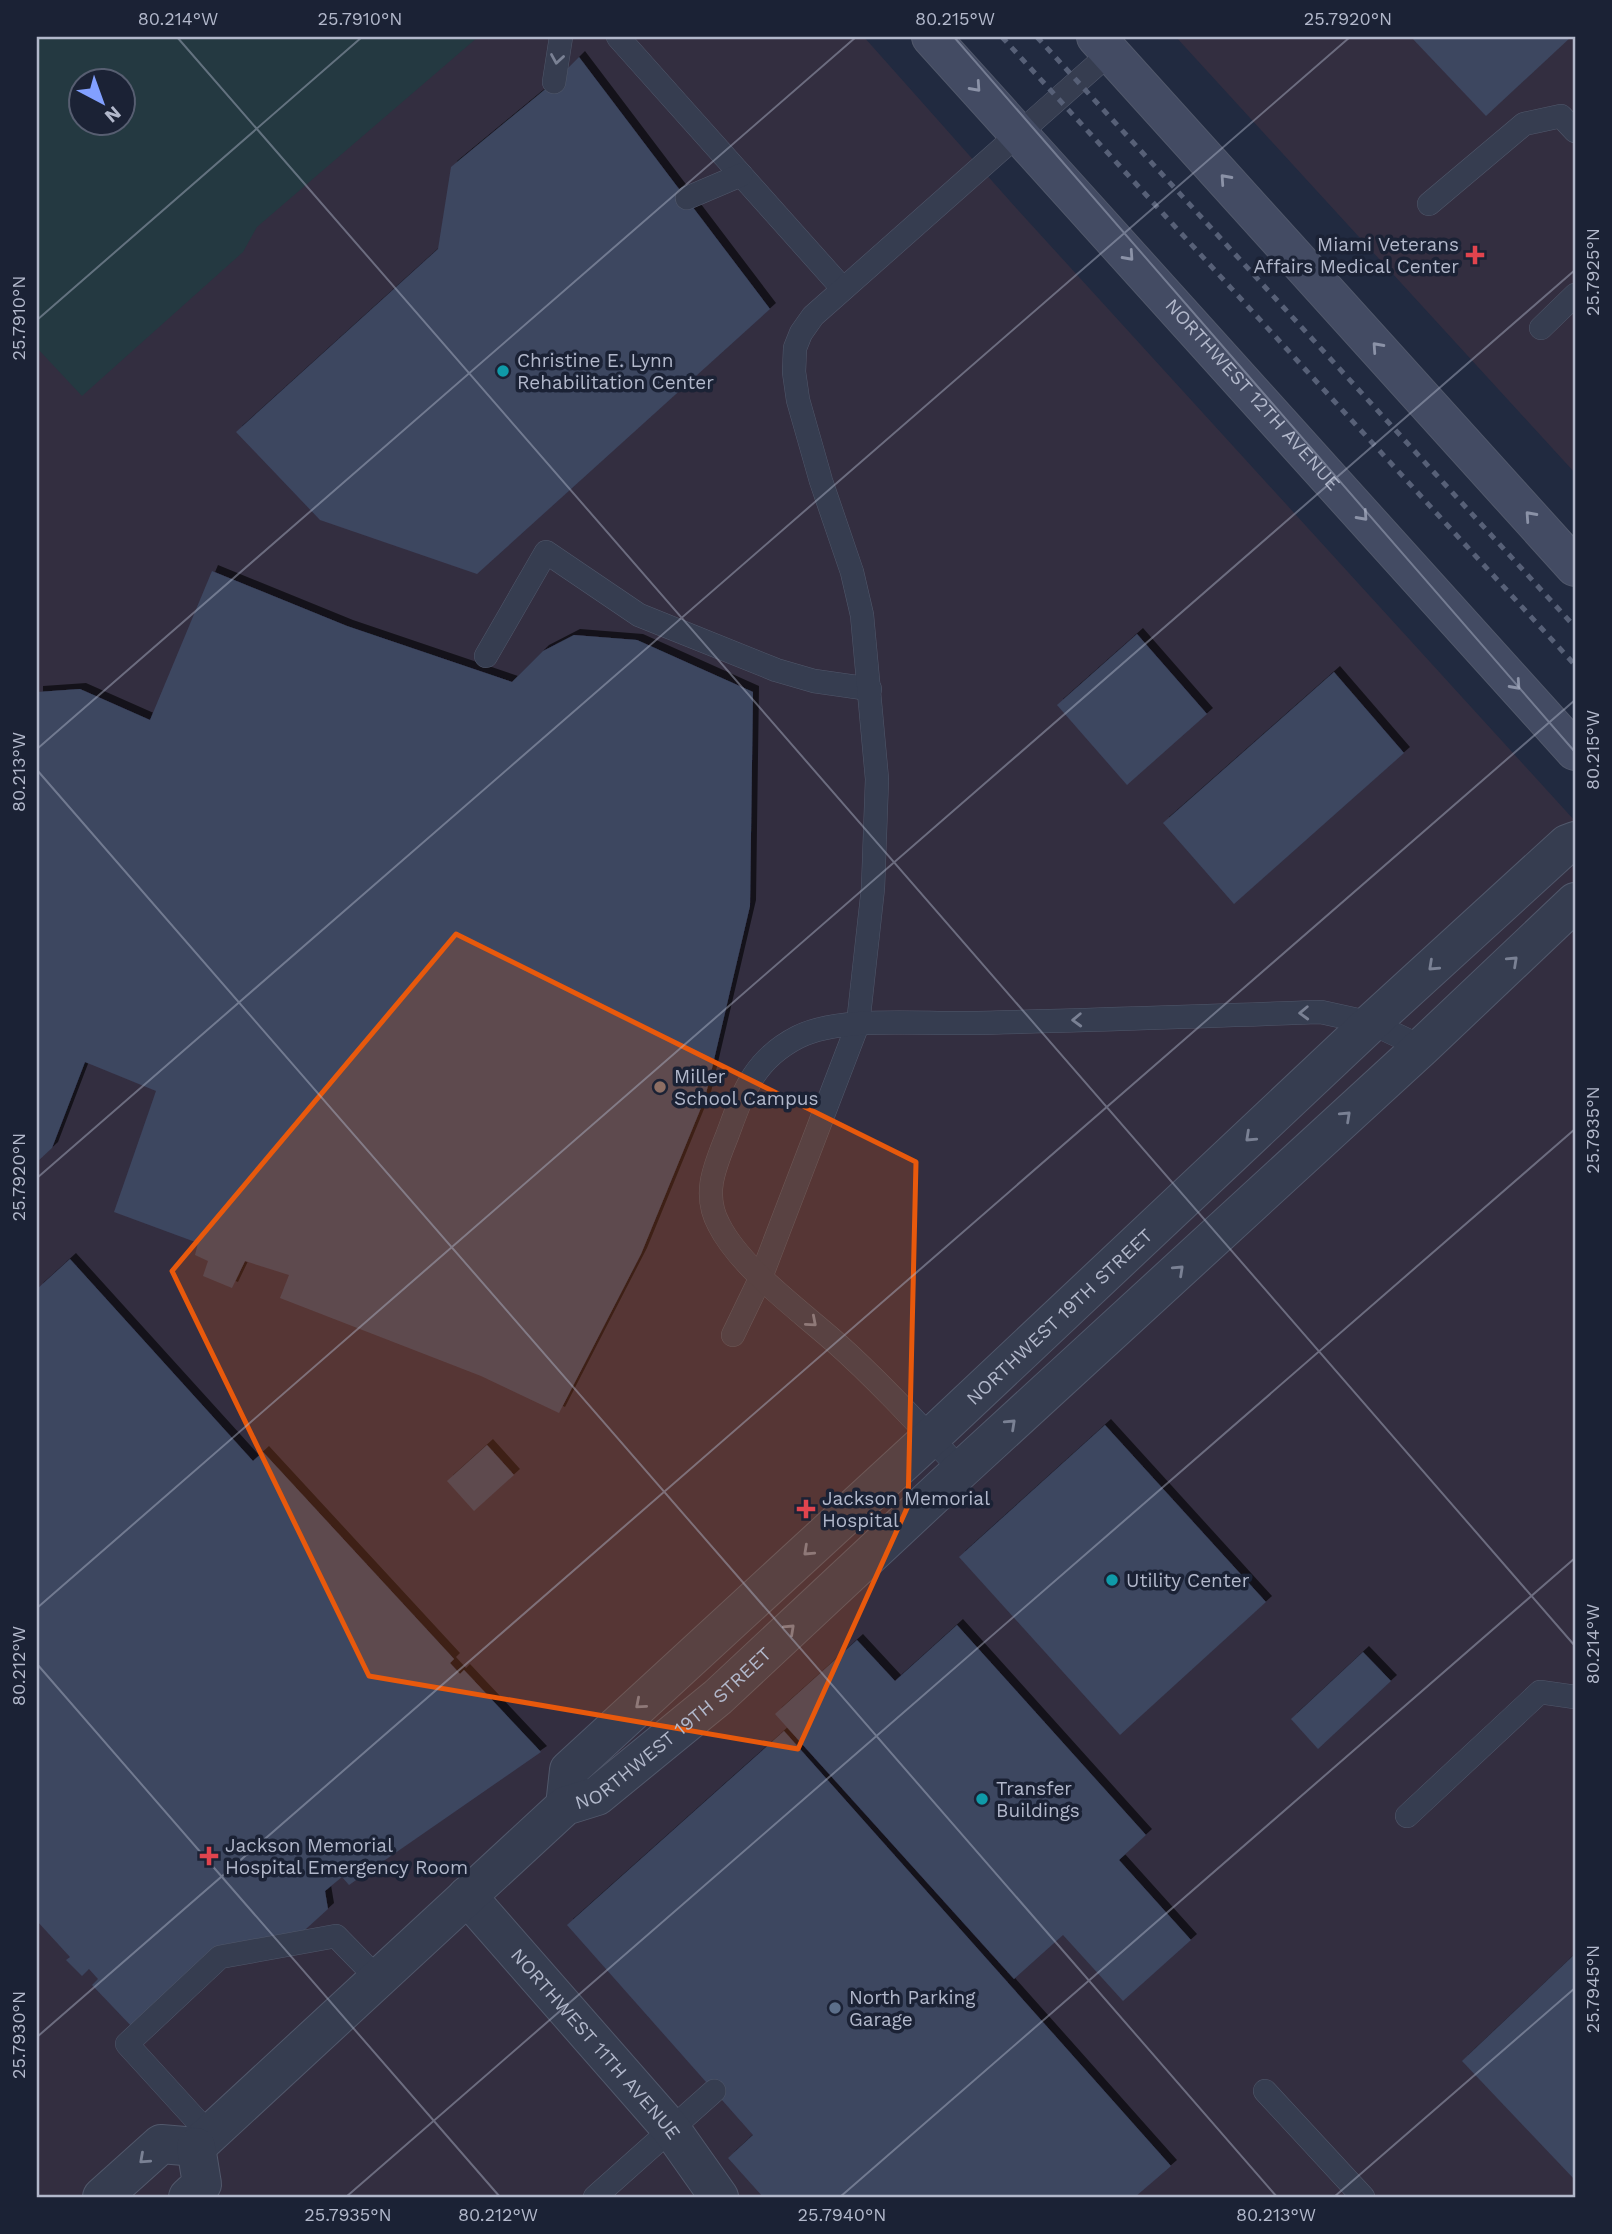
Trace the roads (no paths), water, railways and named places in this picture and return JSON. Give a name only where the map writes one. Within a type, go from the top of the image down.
[{"type":"main road","name":"NORTHWEST 12TH AVENUE","points":[[931,37],[1575,751]]},
{"type":"main road","points":[[1103,45],[1575,567]]},
{"type":"street","name":"NORTHWEST 19TH STREET","points":[[565,1806],[569,1770],[930,1438],[1371,1023],[1567,844],[1575,841]]},
{"type":"street","name":"NORTHWEST 19TH STREET","points":[[203,2141],[565,1806],[597,1796],[694,1717],[1422,1047],[1575,902]]},
{"type":"street","name":"NORTHWEST 11TH AVENUE","points":[[467,1896],[671,2129],[719,2197]]},
{"type":"street","points":[[102,2197],[161,2144],[203,2141],[202,2183],[188,2197]]},
{"type":"lane","points":[[554,82],[561,37]]},
{"type":"lane","points":[[618,37],[843,289]]},
{"type":"lane","points":[[733,1335],[761,1277],[858,1024],[876,836],[877,779],[862,615],[852,572],[821,481],[798,400],[794,372],[795,348],[801,333],[813,316],[1019,135],[1103,45]]},
{"type":"lane","points":[[1429,204],[1524,124],[1561,116],[1575,131]]},
{"type":"lane","points":[[687,198],[741,175]]},
{"type":"lane","points":[[1541,328],[1575,295]]},
{"type":"lane","points":[[486,656],[546,552],[639,615],[776,670],[814,681],[870,689]]},
{"type":"lane","points":[[961,1470],[837,1343],[761,1277],[719,1226],[712,1209],[710,1190],[713,1172],[747,1083],[780,1049],[798,1037],[814,1031],[858,1024],[1321,1012],[1371,1023],[1422,1047]]},
{"type":"lane","points":[[1407,1816],[1540,1692],[1575,1696]]},
{"type":"lane","points":[[203,2141],[127,2044],[220,1957],[336,1936],[377,1979]]},
{"type":"lane","points":[[595,2197],[714,2091]]},
{"type":"lane","points":[[1265,2091],[1363,2197]]},
{"type":"railway","points":[[1002,37],[1575,665]]},
{"type":"railway","points":[[1037,37],[1575,627]]},
{"type":"place","name":"Miami Veterans Affairs Medical Center","points":[[1475,255]]},
{"type":"place","name":"Christine E. Lynn Rehabilitation Center","points":[[503,371]]},
{"type":"place","name":"Miller School Campus","points":[[660,1087]]},
{"type":"place","name":"Jackson Memorial Hospital","points":[[806,1509]]},
{"type":"place","name":"Utility Center","points":[[1112,1580]]},
{"type":"place","name":"Transfer Buildings","points":[[982,1799]]},
{"type":"place","name":"Jackson Memorial Hospital Emergency Room","points":[[209,1856]]},
{"type":"place","name":"North Parking Garage","points":[[835,2008]]}]
